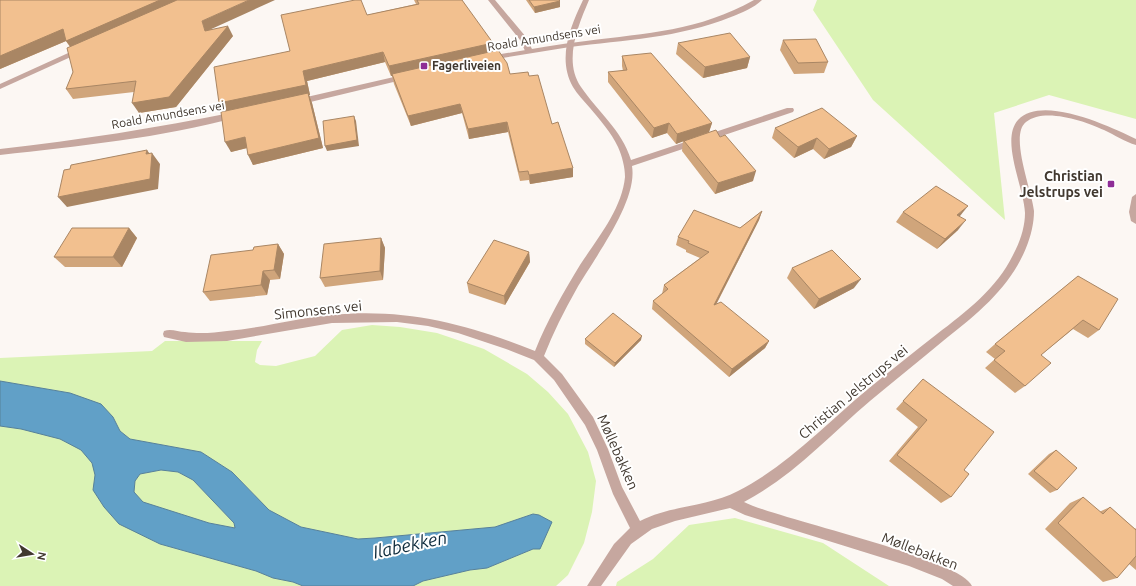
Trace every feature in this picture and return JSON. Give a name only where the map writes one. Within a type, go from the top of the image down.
[{"type":"street","points":[[491,0],[523,40],[528,51]]},
{"type":"street","points":[[538,357],[548,334],[577,279],[608,229],[626,191],[629,176],[628,164],[612,129],[576,86],[571,72],[570,45],[576,20],[586,0]]},
{"type":"street","name":"Roald Amundsens vei","points":[[480,60],[528,51],[633,37],[695,26],[722,18],[759,0]]},
{"type":"street","points":[[0,87],[85,49]]},
{"type":"street","points":[[289,104],[415,74]]},
{"type":"street","points":[[628,164],[790,110]]},
{"type":"street","name":"Roald Amundsens vei","points":[[0,152],[79,143],[162,130],[247,113]]},
{"type":"street","name":"Christian Jelstrups vei","points":[[729,501],[760,485],[793,461],[873,391],[969,315],[1000,283],[1014,265],[1026,235],[1029,218],[1025,187],[1015,144],[1015,134],[1018,124],[1023,119],[1041,114],[1074,116],[1106,127],[1136,142]]},
{"type":"street","points":[[1136,197],[1134,212],[1136,221]]},
{"type":"street","name":"Simonsens vei","points":[[168,334],[186,337],[227,336],[332,319],[397,318],[428,322],[458,329],[508,345],[538,357]]},
{"type":"street","name":"Møllebakken","points":[[538,357],[558,377],[589,421],[602,449],[617,490],[638,530]]},
{"type":"street","points":[[594,586],[626,539],[638,530],[666,517],[729,501]]},
{"type":"street","name":"Møllebakken","points":[[729,501],[745,509],[909,560],[946,574],[965,586]]},
{"type":"green space","points":[[817,0],[1136,0],[1136,119],[1049,95],[994,113],[1005,220],[873,100],[813,10]]},
{"type":"green space","points":[[372,325],[400,327],[437,333],[484,349],[527,374],[548,392],[568,414],[588,452],[596,481],[592,512],[584,543],[568,575],[556,586],[413,586],[423,581],[470,570],[487,568],[533,549],[540,549],[533,514],[495,527],[358,539],[301,527],[269,510],[232,472],[201,452],[130,439],[120,431],[113,417],[70,393],[0,381],[0,358],[152,351],[165,341],[262,341],[257,350],[255,362],[260,365],[276,366],[315,356],[342,330]]},
{"type":"green space","points":[[0,426],[37,432],[64,440],[76,446],[85,454],[94,466],[95,476],[93,490],[160,544],[303,586],[0,586]]},
{"type":"green space","points":[[161,470],[178,472],[193,480],[234,523],[235,528],[209,523],[142,502],[134,492],[135,481],[140,474]]},
{"type":"green space","points":[[735,518],[823,543],[889,586],[616,586],[617,582],[653,559],[689,525]]},
{"type":"water","name":"Ilabekken","points":[[0,381],[70,393],[101,404],[113,417],[120,431],[130,439],[201,452],[232,472],[269,510],[301,527],[358,539],[495,527],[533,514],[539,515],[552,522],[540,549],[533,549],[487,568],[470,570],[423,581],[413,586],[303,586],[160,544],[119,524],[104,507],[93,490],[95,475],[92,463],[81,450],[60,439],[21,429],[0,426]],"holes":[[[161,470],[178,472],[193,480],[234,523],[235,528],[209,523],[143,502],[134,492],[135,481],[140,474]]]},
{"type":"building","points":[[0,0],[160,0],[66,41],[63,29],[0,56]]},
{"type":"building","points":[[177,0],[249,0],[202,21],[205,31],[228,26],[169,97],[132,103],[136,81],[66,89],[73,72],[67,48]]},
{"type":"building","points":[[361,0],[367,15],[419,4],[417,0],[462,0],[493,43],[389,66],[383,52],[303,71],[306,85],[219,103],[214,67],[290,51],[281,15]]},
{"type":"building","points":[[529,0],[559,0],[560,1],[534,7]]},
{"type":"building","points":[[730,33],[750,57],[705,67],[678,43]]},
{"type":"building","points":[[816,39],[828,62],[798,63],[783,40]]},
{"type":"building","points":[[498,50],[507,63],[510,74],[528,72],[529,76],[538,75],[552,124],[558,122],[573,168],[529,175],[528,171],[519,172],[507,122],[468,129],[460,104],[408,116],[392,74]]},
{"type":"building","points":[[651,53],[712,123],[677,134],[669,123],[654,128],[608,72],[627,70],[622,56]]},
{"type":"building","points":[[308,93],[319,138],[248,155],[245,137],[225,142],[221,112]]},
{"type":"building","points":[[822,108],[857,136],[829,149],[817,138],[798,147],[775,128]]},
{"type":"building","points":[[354,116],[357,140],[325,146],[323,121]]},
{"type":"building","points":[[716,130],[720,137],[725,135],[756,171],[718,183],[684,141]]},
{"type":"building","points":[[147,150],[146,154],[152,153],[150,179],[58,197],[64,170],[70,169],[71,165]]},
{"type":"building","points":[[936,186],[968,206],[957,215],[966,220],[945,239],[903,212]]},
{"type":"building","points":[[694,210],[740,228],[762,211],[714,305],[721,302],[769,341],[732,369],[653,301],[668,289],[664,285],[709,252],[678,237]]},
{"type":"building","points":[[72,228],[129,228],[113,257],[54,257]]},
{"type":"building","points":[[381,238],[380,271],[320,278],[324,244]]},
{"type":"building","points":[[494,240],[529,252],[504,296],[467,283]]},
{"type":"building","points":[[278,244],[274,270],[263,271],[261,285],[203,292],[211,255],[253,250],[254,247]]},
{"type":"building","points":[[832,250],[861,279],[819,299],[792,268]]},
{"type":"building","points":[[1078,276],[1118,299],[1099,330],[1083,320],[1041,355],[1051,363],[1025,386],[994,360],[1005,351],[995,344]]},
{"type":"building","points":[[613,313],[642,336],[615,363],[585,339]]},
{"type":"building","points":[[923,379],[994,432],[964,470],[969,474],[951,497],[897,455],[927,420],[903,401]]},
{"type":"building","points":[[1056,450],[1077,468],[1057,490],[1034,471]]},
{"type":"building","points":[[1083,497],[1103,514],[1110,507],[1136,530],[1136,556],[1117,578],[1058,523]]},
{"type":"place","name":"Fagerliveien","points":[[424,66]]},
{"type":"place","name":"Christian Jelstrups vei","points":[[1111,184]]}]
